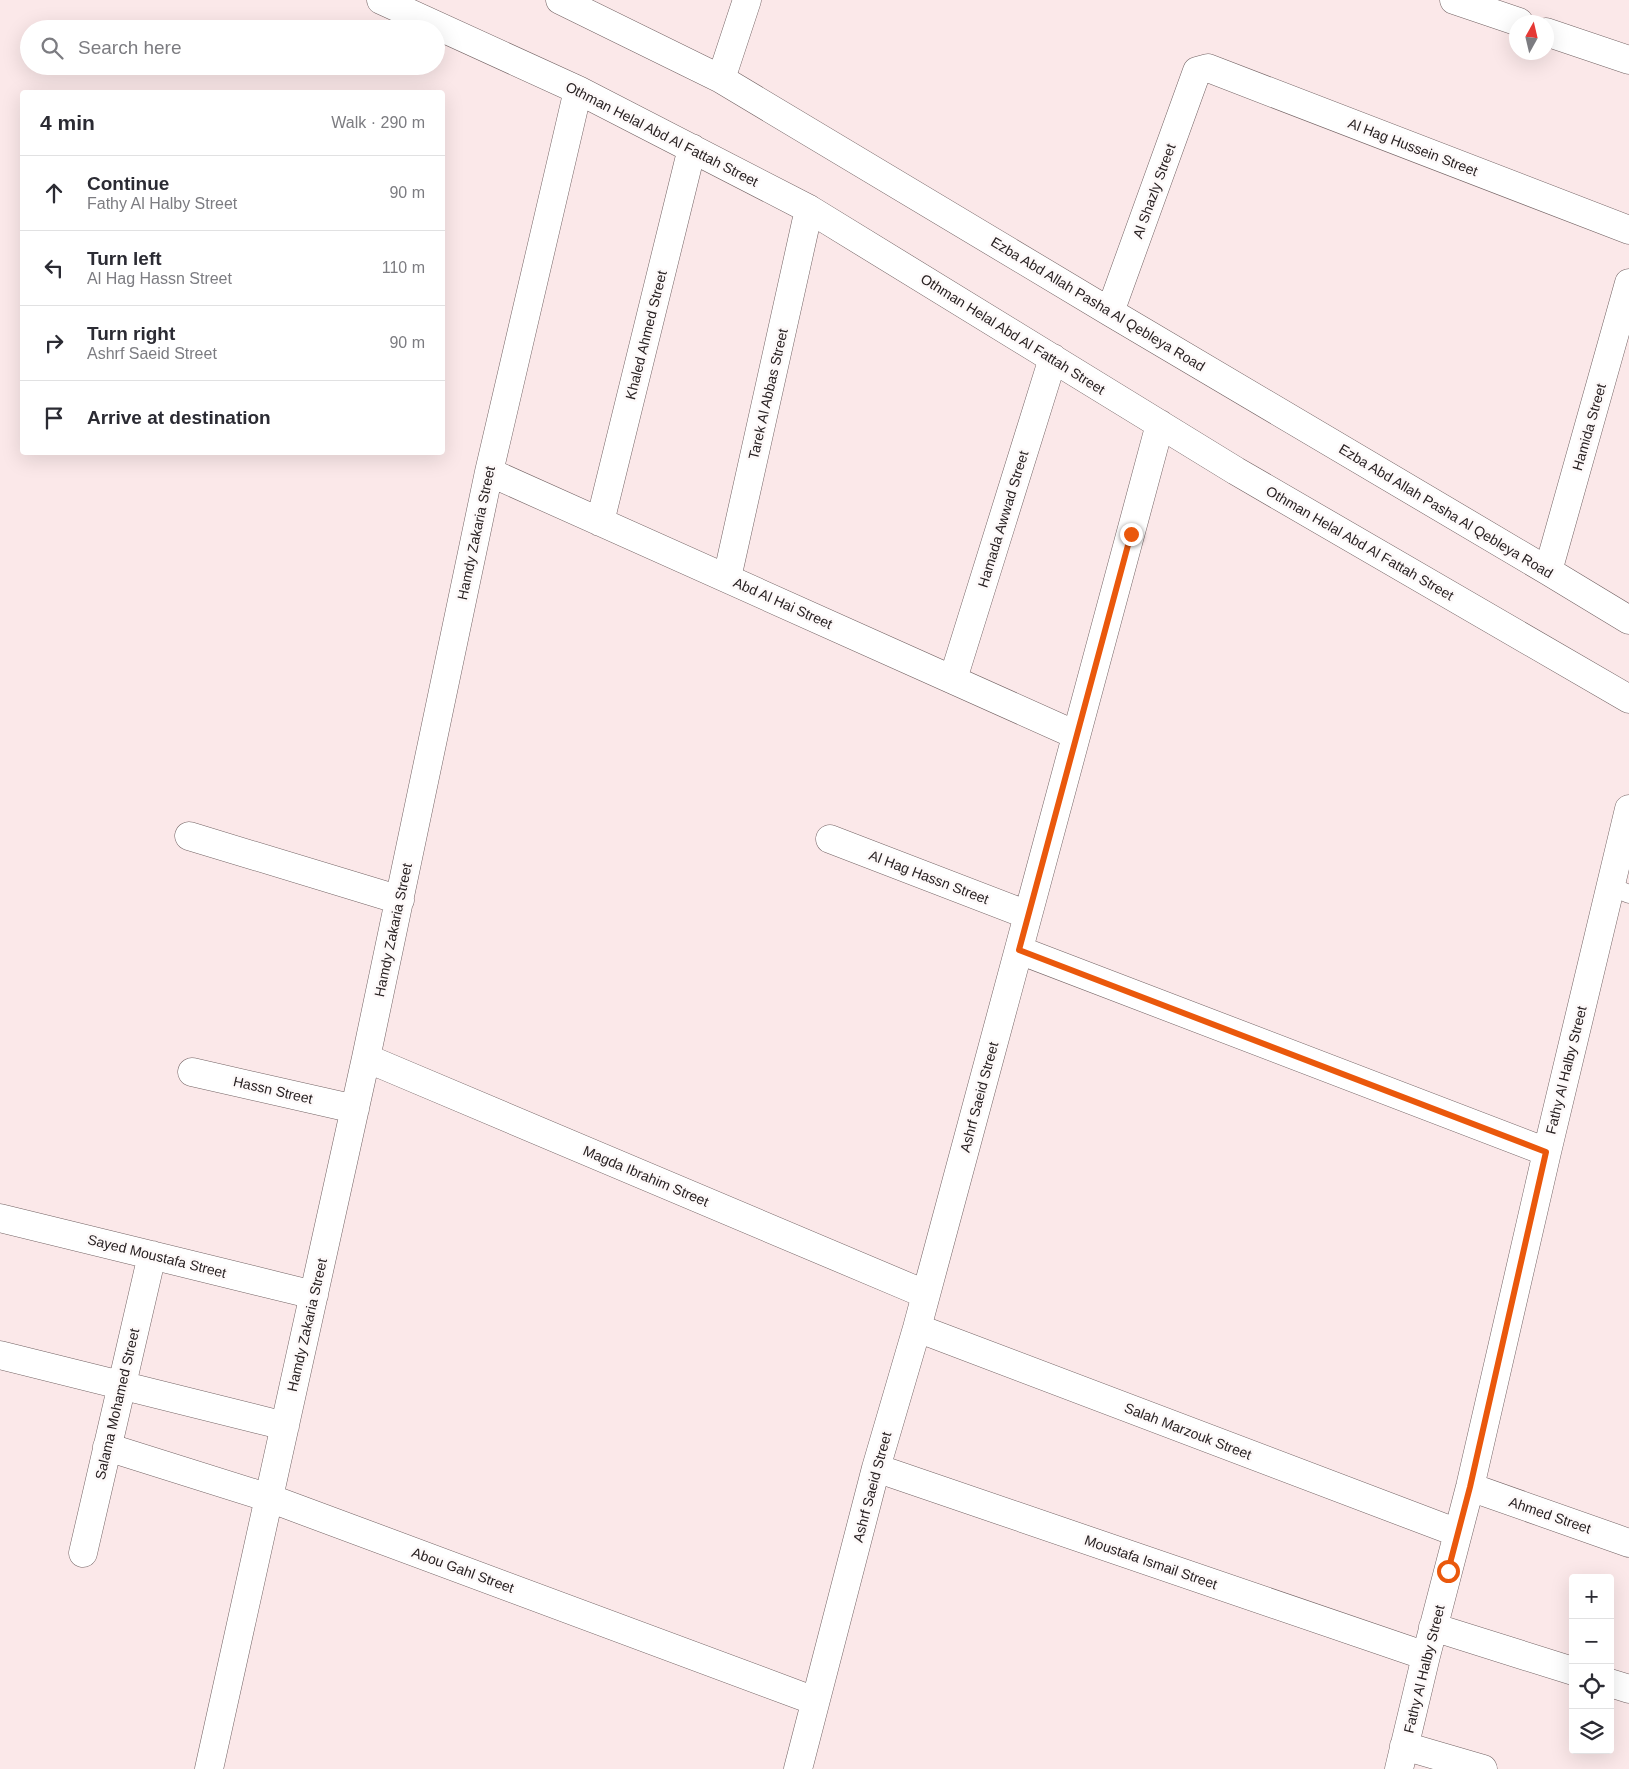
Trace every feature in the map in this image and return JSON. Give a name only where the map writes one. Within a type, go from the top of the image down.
[{"type":"street","name":"Othman Helal Abd Al Fattah Street","points":[[381,0],[425,20]]},
{"type":"street","name":"Ezba Abd Allah Pasha Al Qebleya Road","points":[[560,0],[721,79],[1629,620]]},
{"type":"street","points":[[721,79],[747,0]]},
{"type":"street","points":[[1454,0],[1509,19]]},
{"type":"street","name":"Othman Helal Abd Al Fattah Street","points":[[445,29],[578,90],[809,209],[1236,471],[1629,699]]},
{"type":"street","points":[[1554,35],[1629,60]]},
{"type":"street","name":"Al Hag Hussein Street","points":[[1197,71],[1208,68],[1629,230]]},
{"type":"street","name":"Al Shazly Street","points":[[1110,312],[1197,71]]},
{"type":"street","name":"Hamdy Zakaria Street","points":[[209,1769],[400,900],[488,472],[578,90]]},
{"type":"street","name":"Khaled Ahmed Street","points":[[600,522],[692,148]]},
{"type":"street","name":"Tarek Al Abbas Street","points":[[727,578],[809,209]]},
{"type":"street","name":"Hamida Street","points":[[1548,571],[1629,283]]},
{"type":"street","name":"Hamada Awwad Street","points":[[953,679],[1053,358]]},
{"type":"street","name":"Ashrf Saeid Street","points":[[798,1769],[876,1468],[917,1328],[1160,424]]},
{"type":"street","name":"Abd Al Hai Street","points":[[488,472],[1076,735]]},
{"type":"street","name":"Fathy Al Halby Street","points":[[1402,1758],[1426,1656],[1470,1487],[1546,1152],[1620,890],[1629,809]]},
{"type":"street","points":[[189,836],[400,900]]},
{"type":"street","name":"Al Hag Hassn Street","points":[[830,839],[1028,915]]},
{"type":"street","points":[[1019,950],[1546,1152]]},
{"type":"street","name":"Magda Ibrahim Street","points":[[366,1058],[925,1294]]},
{"type":"street","name":"Hassn Street","points":[[192,1072],[355,1109]]},
{"type":"street","name":"Sayed Moustafa Street","points":[[0,1218],[314,1295]]},
{"type":"street","name":"Salama Mohamed Street","points":[[83,1553],[152,1255]]},
{"type":"street","name":"Salah Marzouk Street","points":[[917,1328],[1458,1534]]},
{"type":"street","points":[[0,1355],[284,1426]]},
{"type":"street","name":"Abou Gahl Street","points":[[107,1447],[269,1498],[815,1701]]},
{"type":"street","name":"Moustafa Ismail Street","points":[[876,1468],[1426,1656]]},
{"type":"street","name":"Ahmed Street","points":[[1470,1487],[1629,1543]]},
{"type":"street","points":[[1434,1627],[1569,1670]]},
{"type":"street","points":[[1614,1684],[1629,1689]]},
{"type":"street","points":[[1402,1758],[1483,1769]]},
{"type":"route","points":[[1131,534],[1019,950],[1546,1152],[1470,1487],[1448,1571]]}]
